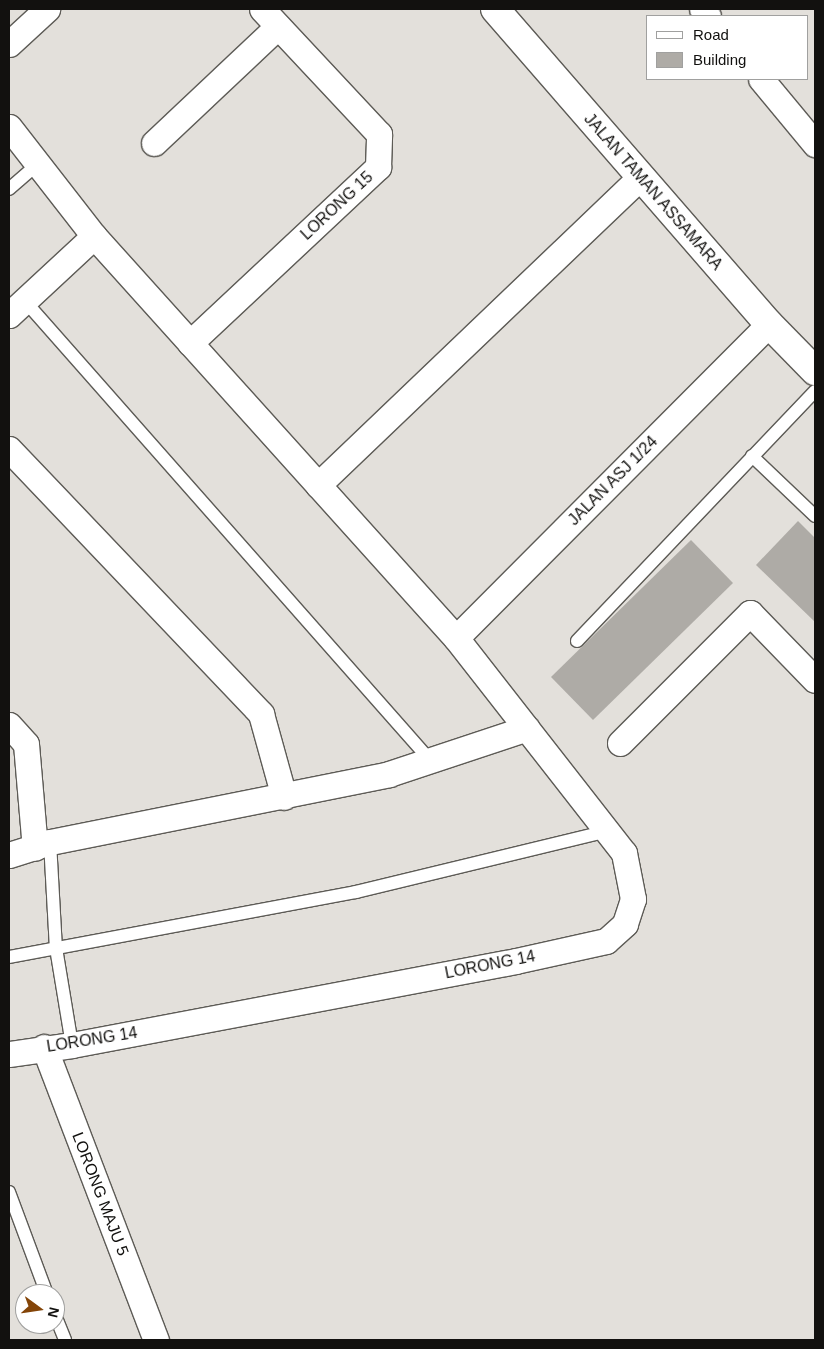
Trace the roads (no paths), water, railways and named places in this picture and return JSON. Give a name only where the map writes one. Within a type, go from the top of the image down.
[{"type":"street","points":[[9,44],[46,9]]},
{"type":"street","name":"JALAN TAMAN ASSAMARA","points":[[495,9],[769,324],[815,371]]},
{"type":"street","points":[[154,144],[270,18]]},
{"type":"street","name":"LORONG 15","points":[[190,343],[378,167],[379,134],[270,18]]},
{"type":"street","points":[[761,80],[815,144]]},
{"type":"street","name":"LORONG 14","points":[[9,127],[39,163],[94,236],[456,638],[609,831],[624,853],[633,899],[625,924],[606,941],[516,961],[72,1045],[44,1047],[9,1054]]},
{"type":"street","points":[[318,484],[640,177]]},
{"type":"street","points":[[17,308],[94,236]]},
{"type":"street","name":"JALAN ASJ 1/24","points":[[456,638],[769,324]]},
{"type":"street","points":[[9,449],[261,714],[284,797]]},
{"type":"street","points":[[620,742],[750,613],[815,680]]},
{"type":"street","points":[[9,725],[26,744],[42,845]]},
{"type":"street","points":[[9,855],[42,845],[389,774],[527,728]]},
{"type":"street","name":"LORONG MAJU 5","points":[[44,1047],[156,1340]]},
{"type":"lane","points":[[9,189],[39,163]]},
{"type":"lane","points":[[17,308],[430,760]]},
{"type":"lane","points":[[577,641],[815,391]]},
{"type":"lane","points":[[752,456],[815,516]]},
{"type":"lane","points":[[9,957],[356,892],[609,831]]},
{"type":"lane","points":[[42,845],[72,1045]]},
{"type":"lane","points":[[9,1192],[43,1284]]}]
